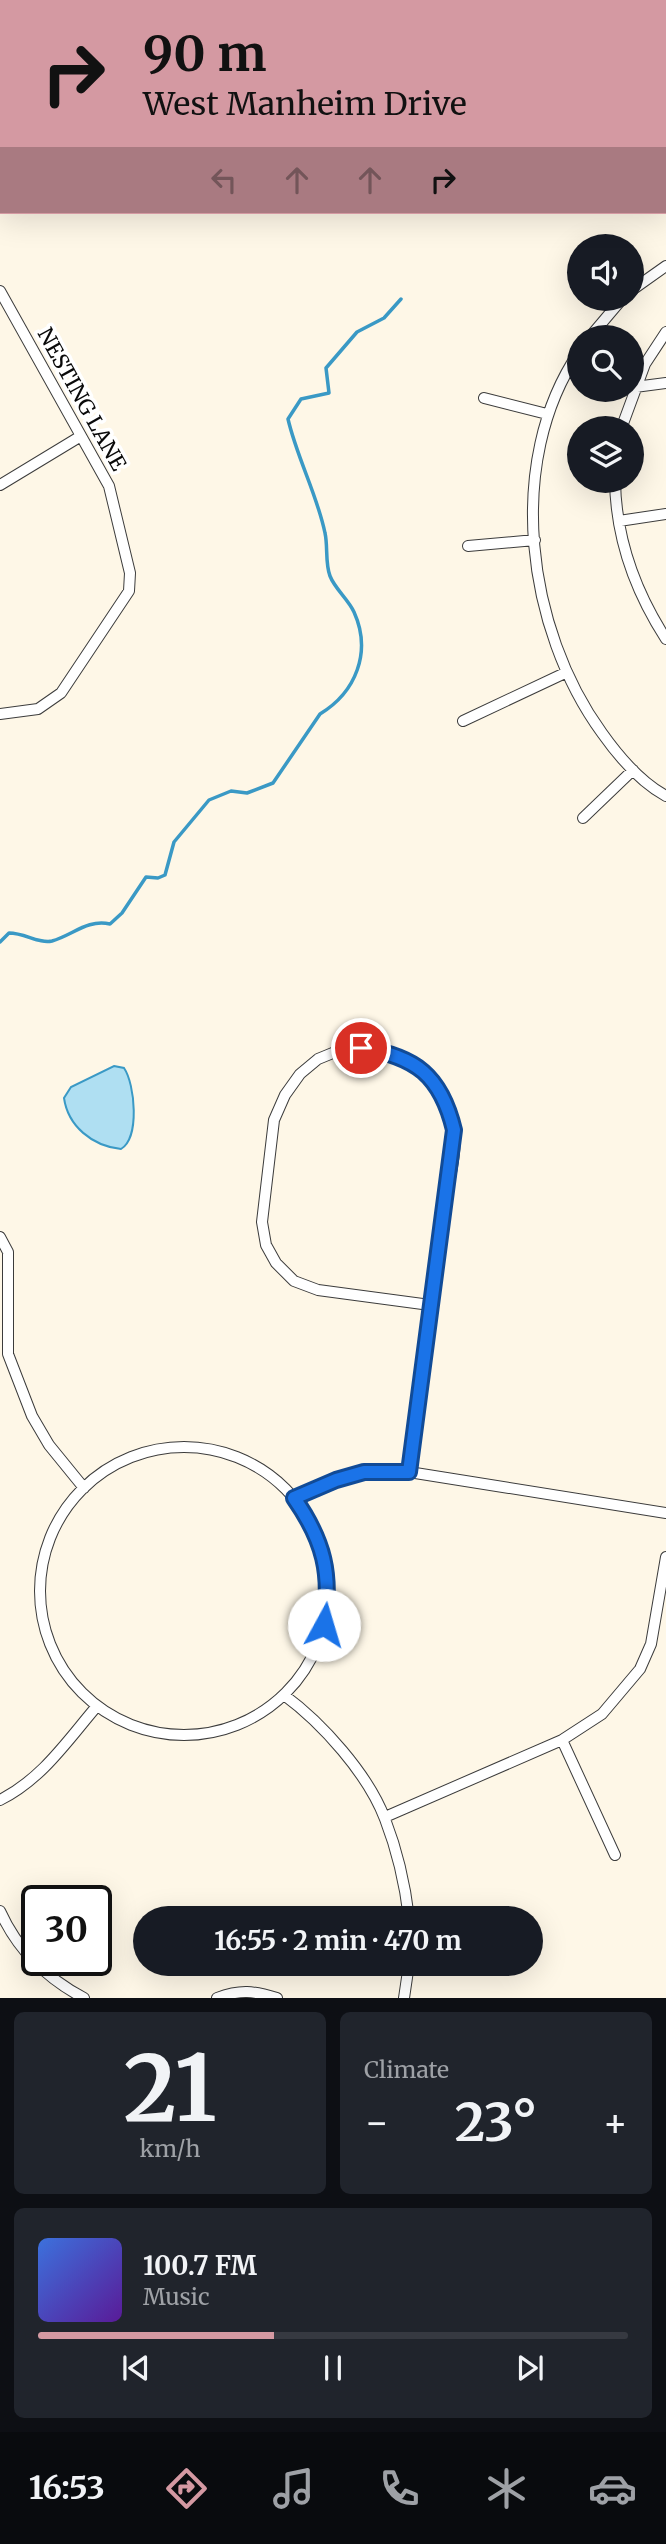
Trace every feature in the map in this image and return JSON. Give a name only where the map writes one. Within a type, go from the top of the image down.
[{"type":"street","points":[[644,282],[666,266]]},
{"type":"street","name":"NESTING LANE","points":[[0,714],[38,709],[61,693],[129,591],[130,573],[109,486],[2,297]]},
{"type":"street","points":[[600,325],[612,311]]},
{"type":"street","points":[[644,366],[666,332]]},
{"type":"street","points":[[567,375],[547,414],[534,485],[532,508],[538,571],[545,607],[565,673],[582,706],[612,748],[633,770],[666,796]]},
{"type":"street","points":[[644,386],[666,383]]},
{"type":"street","points":[[484,398],[547,414]]},
{"type":"street","points":[[0,485],[81,436]]},
{"type":"street","points":[[615,493],[627,562],[641,596],[666,639]]},
{"type":"street","points":[[620,521],[666,514]]},
{"type":"street","points":[[468,546],[536,540]]},
{"type":"street","points":[[463,721],[565,673]]},
{"type":"street","points":[[583,818],[633,770]]},
{"type":"street","points":[[409,1472],[430,1305],[452,1163],[454,1130],[448,1105],[435,1083],[419,1069],[386,1052],[351,1049],[318,1059],[300,1074],[285,1095],[274,1120],[262,1222],[266,1245],[276,1263],[294,1281],[318,1290],[430,1305]]},
{"type":"street","points":[[0,1237],[8,1252],[8,1354],[32,1416],[49,1446],[84,1488]]},
{"type":"street","points":[[204,1449],[242,1460],[275,1480],[294,1498],[310,1520],[321,1545],[327,1571],[328,1599],[324,1625],[315,1651],[302,1675],[284,1695],[261,1713],[234,1726],[197,1734],[177,1735],[149,1731],[121,1721],[96,1706],[78,1689],[63,1670],[52,1648],[40,1600],[46,1551],[61,1518],[84,1488],[127,1459],[152,1451],[204,1449]]},
{"type":"street","points":[[294,1498],[336,1480],[364,1472],[409,1472],[666,1514]]},
{"type":"street","points":[[384,1817],[562,1740],[603,1714],[640,1669],[651,1644],[666,1557]]},
{"type":"street","points":[[284,1695],[303,1709],[346,1756],[384,1817],[398,1859],[407,1906]]},
{"type":"street","points":[[0,1800],[20,1789],[48,1765],[96,1706]]},
{"type":"street","points":[[562,1740],[615,1855]]},
{"type":"street","points":[[0,1911],[10,1932],[30,1958],[57,1982],[84,1998]]},
{"type":"street","points":[[404,1998],[408,1976]]},
{"type":"street","points":[[217,1998],[236,1991],[278,1998]]},
{"type":"water","points":[[114,1066],[124,1068],[133,1098],[131,1134],[121,1149],[100,1144],[83,1133],[66,1108],[64,1098],[71,1087]]},
{"type":"waterway","points":[[0,942],[9,933],[47,942],[87,926],[110,924],[122,913],[146,877],[158,878],[165,875],[174,842],[209,800],[231,791],[247,793],[273,783],[320,714],[333,705],[351,683],[361,656],[359,627],[354,612],[330,576],[321,519],[288,419],[301,399],[329,393],[326,368],[357,332],[384,318],[401,299]]},
{"type":"route","points":[[324,1625],[328,1599],[327,1571],[321,1545],[310,1520],[294,1498],[336,1480],[364,1472],[409,1472],[430,1305],[452,1163],[454,1130],[448,1105],[435,1083],[404,1059],[386,1052],[361,1048]]}]
